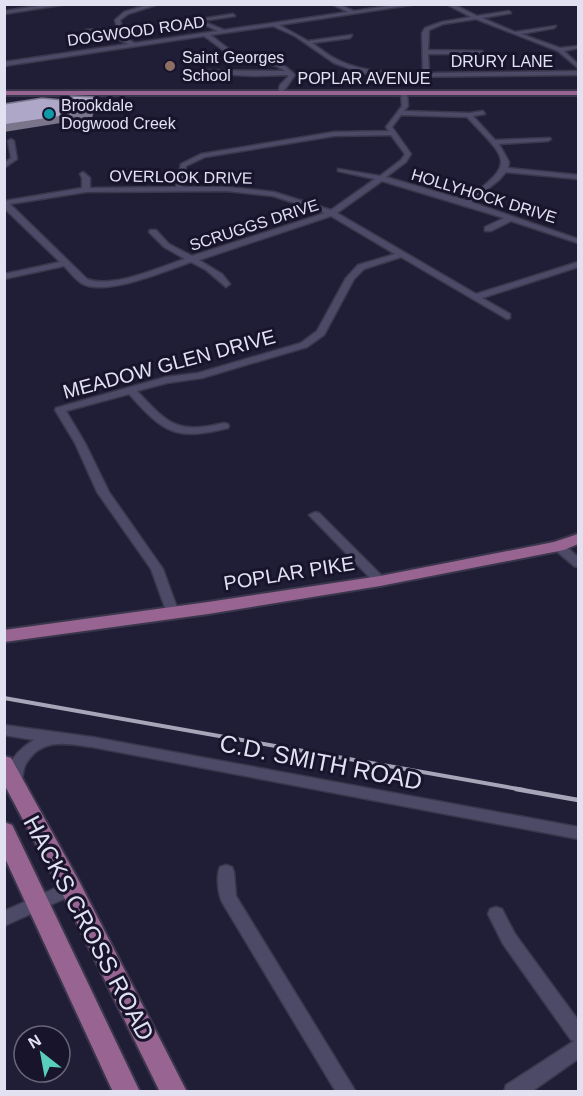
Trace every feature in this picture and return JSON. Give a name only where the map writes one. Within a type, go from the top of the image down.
[{"type":"main road","name":"POPLAR AVENUE","points":[[4,93],[579,93]]},
{"type":"main road","name":"POPLAR PIKE","points":[[9,638],[380,581],[558,546],[579,539]]},
{"type":"main road","name":"HACKS CROSS ROAD","points":[[4,764],[71,888],[174,1092]]},
{"type":"main road","name":"HACKS CROSS ROAD","points":[[4,831],[127,1092]]},
{"type":"street","points":[[4,13],[65,4]]},
{"type":"street","points":[[123,4],[142,8]]},
{"type":"street","points":[[134,45],[118,37],[120,30],[117,20],[126,13],[156,4]]},
{"type":"street","points":[[333,4],[355,13]]},
{"type":"street","name":"DOGWOOD ROAD","points":[[4,64],[415,4]]},
{"type":"street","points":[[448,4],[560,50],[579,66]]},
{"type":"street","points":[[569,4],[579,7]]},
{"type":"street","points":[[426,75],[425,31],[428,28],[442,22],[509,12]]},
{"type":"street","points":[[225,32],[196,20],[233,15]]},
{"type":"street","name":"DRURY LANE","points":[[274,25],[309,42],[336,62],[355,69],[388,74],[426,75],[579,73]]},
{"type":"street","points":[[515,33],[554,27]]},
{"type":"street","points":[[88,30],[120,30]]},
{"type":"street","points":[[206,35],[241,58],[278,62],[290,73],[291,78],[283,85],[281,93]]},
{"type":"street","points":[[309,42],[350,36]]},
{"type":"street","points":[[560,50],[579,47]]},
{"type":"street","points":[[426,52],[482,53]]},
{"type":"street","points":[[199,72],[290,73]]},
{"type":"street","points":[[179,189],[183,165],[202,155],[334,134],[392,134],[389,127],[406,103],[404,93]]},
{"type":"street","points":[[400,113],[469,115],[483,113]]},
{"type":"street","points":[[466,203],[486,189],[506,170],[506,158],[469,115]]},
{"type":"street","name":"SCRUGGS DRIVE","points":[[66,263],[89,284],[131,279],[332,213],[404,161],[408,154],[392,134]]},
{"type":"street","points":[[494,142],[548,139]]},
{"type":"street","points":[[4,166],[14,157],[11,141]]},
{"type":"street","name":"HOLLYHOCK DRIVE","points":[[339,170],[381,178],[466,203],[579,241]]},
{"type":"street","points":[[506,170],[579,177]]},
{"type":"street","points":[[83,174],[87,180],[86,189]]},
{"type":"street","name":"OVERLOOK DRIVE","points":[[5,203],[86,189],[227,189],[268,193],[332,213],[507,316]]},
{"type":"street","points":[[5,203],[66,263]]},
{"type":"street","points":[[488,229],[511,218]]},
{"type":"street","points":[[153,232],[156,239],[219,274],[226,284]]},
{"type":"street","name":"MEADOW GLEN DRIVE","points":[[173,613],[157,569],[103,492],[80,443],[60,412],[62,409],[171,379],[199,376],[304,345],[321,333],[350,278],[362,267],[403,254]]},
{"type":"street","points":[[4,277],[66,263]]},
{"type":"street","points":[[475,297],[579,264]]},
{"type":"street","points":[[131,390],[160,422],[177,431],[206,431],[224,426]]},
{"type":"street","points":[[315,515],[380,581]]},
{"type":"street","points":[[558,546],[579,563]]},
{"type":"street","name":"C.D. SMITH ROAD","points":[[4,730],[55,737],[579,833]]},
{"type":"street","points":[[15,786],[15,767],[21,758],[29,749],[55,737]]},
{"type":"street","points":[[226,872],[228,897],[347,1092]]},
{"type":"street","points":[[4,919],[71,888]]},
{"type":"street","points":[[496,914],[509,939],[579,1034]]},
{"type":"street","points":[[513,1092],[579,1049]]},
{"type":"building","name":"Brookdale Dogwood Creek","points":[[71,96],[95,97],[92,112],[4,125],[4,104],[42,98],[75,101]]},
{"type":"railway","points":[[4,698],[524,790]]},
{"type":"railway","points":[[516,789],[578,800]]},
{"type":"place","name":"Saint Georges School","points":[[170,66]]},
{"type":"place","name":"Brookdale Dogwood Creek","points":[[49,114]]}]
